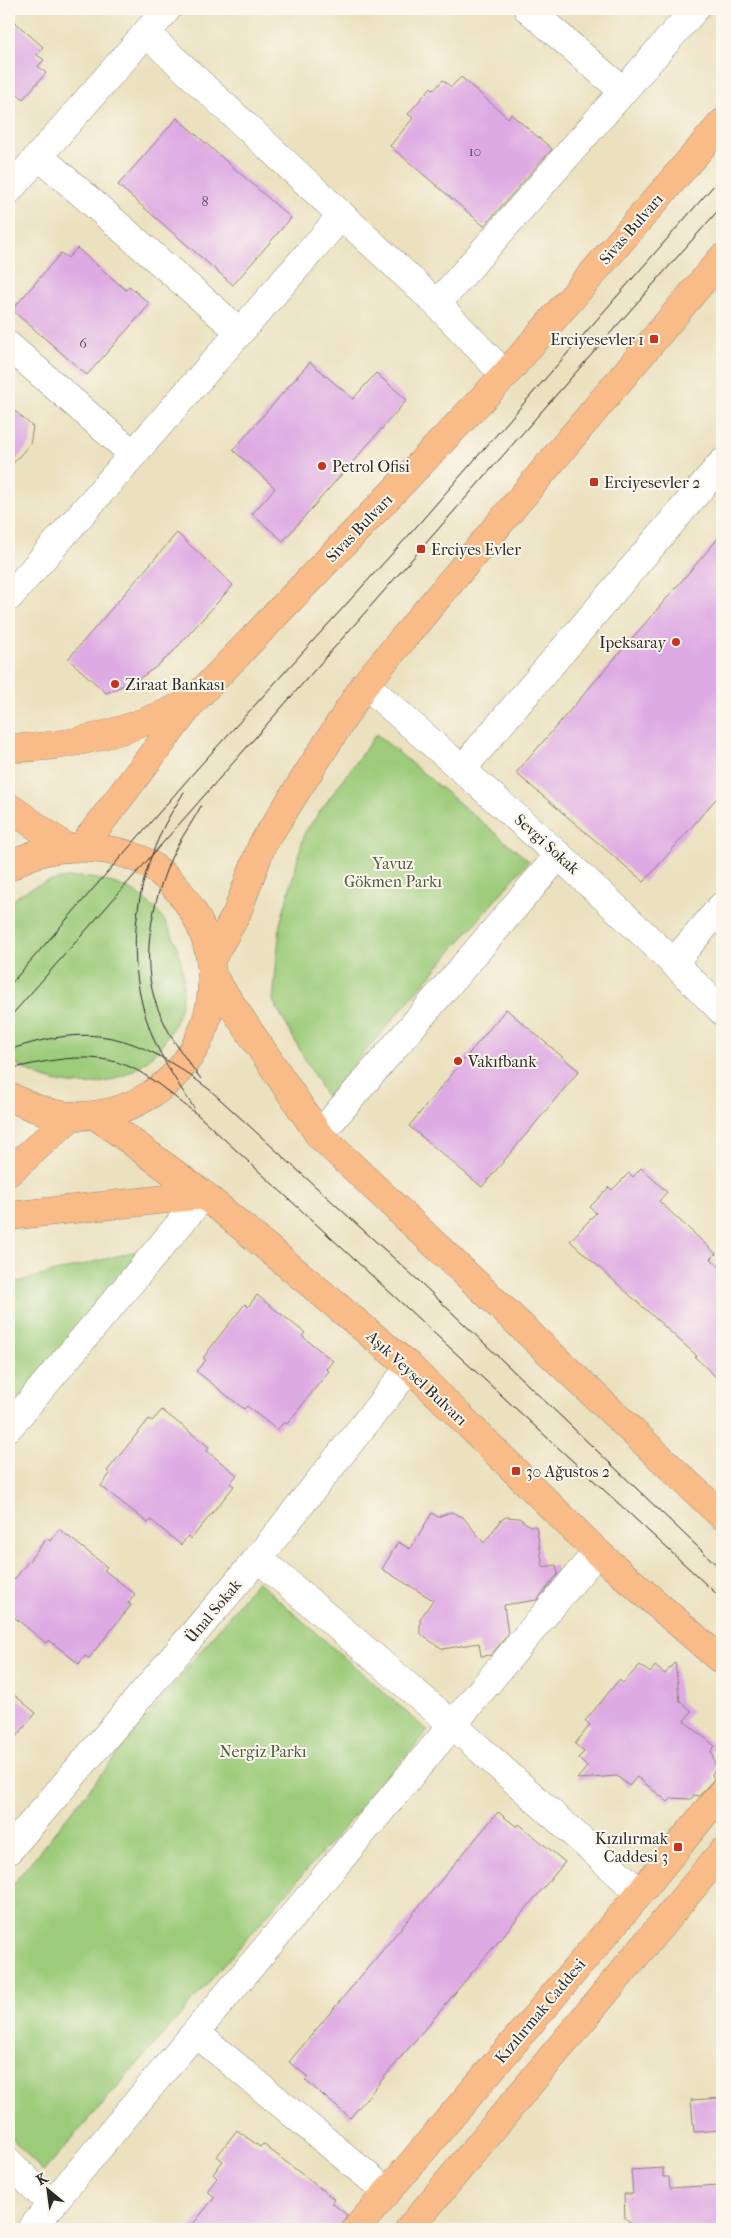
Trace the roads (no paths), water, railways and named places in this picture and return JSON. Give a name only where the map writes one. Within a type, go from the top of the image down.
[{"type":"main road","name":"Sivas Bulvarı","points":[[74,848],[194,700],[505,375],[722,123]]},
{"type":"main road","points":[[212,968],[236,915],[262,845],[365,684],[722,258]]},
{"type":"main road","points":[[9,748],[52,746],[90,740],[126,730],[194,700]]},
{"type":"main road","points":[[9,807],[74,848]]},
{"type":"main road","points":[[9,867],[38,853],[74,848],[124,853],[142,859],[160,871],[194,911],[204,932],[212,968],[212,1002],[206,1026],[187,1060],[168,1081],[142,1100],[120,1109],[84,1115],[49,1113],[27,1106],[9,1096]]},
{"type":"main road","points":[[212,968],[320,1135],[722,1516]]},
{"type":"main road","points":[[9,1172],[84,1115]]},
{"type":"main road","name":"Aşık Veysel Bulvarı","points":[[84,1115],[204,1195],[410,1367],[597,1552],[722,1661]]},
{"type":"main road","points":[[9,1216],[204,1195]]},
{"type":"main road","name":"Kızılırmak Caddesi","points":[[356,2229],[640,1893],[722,1792]]},
{"type":"main road","points":[[409,2229],[722,1852]]},
{"type":"street","points":[[9,190],[167,9]]},
{"type":"street","points":[[528,9],[623,91]]},
{"type":"street","points":[[437,304],[695,9]]},
{"type":"street","points":[[146,33],[437,304],[505,375]]},
{"type":"street","points":[[39,156],[240,332]]},
{"type":"street","points":[[9,597],[342,215]]},
{"type":"street","points":[[9,346],[133,454]]},
{"type":"street","points":[[462,769],[722,463]]},
{"type":"street","name":"Sevgi Sokak","points":[[365,684],[559,854],[674,962],[722,1011]]},
{"type":"street","points":[[320,1135],[559,854]]},
{"type":"street","points":[[674,962],[722,906]]},
{"type":"street","points":[[9,1427],[204,1195]]},
{"type":"street","name":"Ünal Sokak","points":[[9,1850],[258,1558],[410,1367]]},
{"type":"street","points":[[31,2229],[597,1552]]},
{"type":"street","points":[[258,1558],[453,1725],[640,1893]]},
{"type":"street","points":[[196,2033],[387,2192]]},
{"type":"street","points":[[9,2162],[52,2205]]},
{"type":"tram line","points":[[9,986],[196,770],[409,535],[722,176]]},
{"type":"tram line","points":[[9,1018],[722,206]]},
{"type":"tram line","points":[[184,792],[162,829],[150,860],[142,886],[135,938],[139,991],[146,1017],[155,1042],[168,1068],[194,1108]]},
{"type":"tram line","points":[[201,806],[176,848],[162,881],[149,940],[150,980],[162,1018],[175,1042],[201,1079]]},
{"type":"tram line","points":[[9,1050],[67,1036],[92,1035],[116,1039],[139,1046],[161,1057],[210,1090],[420,1282],[722,1570]]},
{"type":"tram line","points":[[9,1069],[41,1062],[92,1058],[124,1065],[140,1072],[162,1087],[198,1115],[722,1599]]},
{"type":"place","name":"Erciyesevler 1","points":[[654,339]]},
{"type":"place","name":"Petrol Ofisi","points":[[322,466]]},
{"type":"place","name":"Erciyesevler 2","points":[[594,482]]},
{"type":"place","name":"Erciyes Evler","points":[[421,549]]},
{"type":"place","name":"Ipeksaray","points":[[676,642]]},
{"type":"place","name":"Ziraat Bankası","points":[[115,684]]},
{"type":"place","name":"Vakıfbank","points":[[458,1061]]},
{"type":"place","name":"30 Ağustos 2","points":[[516,1471]]},
{"type":"place","name":"Kızılırmak Caddesi 3","points":[[678,1847]]},
{"type":"park label","name":"Yavuz Gökmen Parkı","points":[[393,872]]},
{"type":"park label","name":"Nergiz Parkı","points":[[263,1751]]}]
